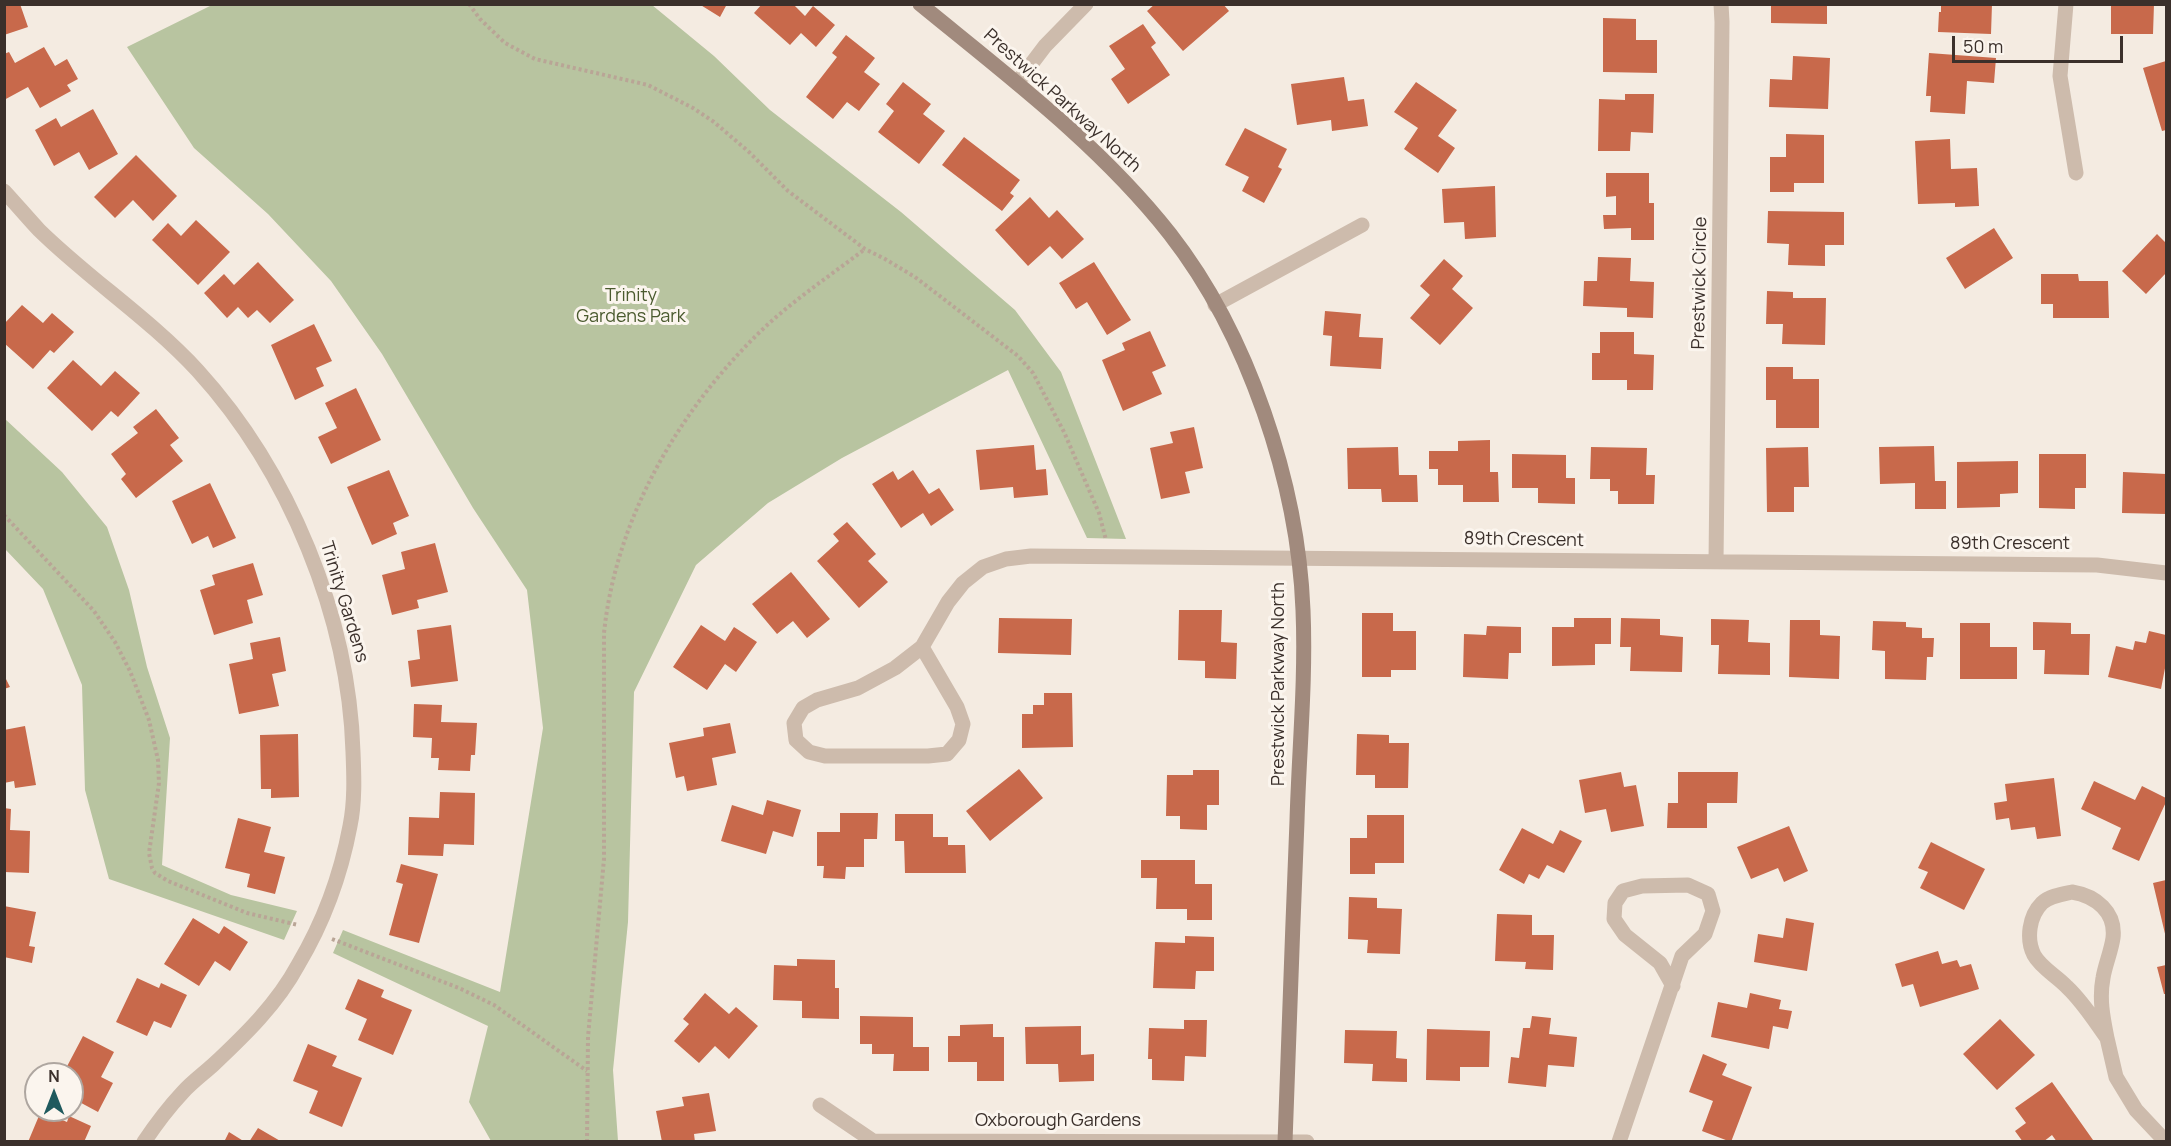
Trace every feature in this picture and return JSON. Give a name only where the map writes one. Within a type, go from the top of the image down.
[{"type":"street","name":"Prestwick Parkway North","points":[[920,4],[1017,83],[1101,157],[1136,193],[1171,236],[1215,305],[1246,369],[1272,435],[1291,512],[1303,610],[1285,1141]]},
{"type":"street","points":[[1017,83],[1045,46],[1086,4]]},
{"type":"street","name":"Prestwick Circle","points":[[1716,561],[1721,4]]},
{"type":"street","points":[[2067,4],[2060,76],[2076,173]]},
{"type":"street","name":"Trinity Gardens","points":[[4,191],[40,230],[151,324],[199,372],[240,425],[275,480],[306,540],[328,604],[345,668],[353,731],[354,781],[351,825],[340,867],[316,932],[297,968],[253,1027],[185,1089],[162,1115],[144,1142]]},
{"type":"street","points":[[1215,305],[1362,225]]},
{"type":"street","name":"89th Crescent","points":[[922,647],[957,707],[963,724],[959,740],[947,754],[825,756],[809,752],[796,740],[794,723],[802,708],[817,700],[858,688],[895,668],[922,647],[948,602],[963,583],[983,567],[1006,559],[1031,556],[1106,556],[2097,565],[2166,573]]},
{"type":"street","points":[[1619,1142],[1673,986],[1682,956],[1705,934],[1713,911],[1708,894],[1688,885],[1642,886],[1623,891],[1615,903],[1614,919],[1625,935],[1660,963],[1673,986]]},
{"type":"street","points":[[2107,1038],[2088,1010],[2068,987],[2035,956],[2029,936],[2031,924],[2041,904],[2049,898],[2072,892],[2082,894],[2103,905],[2109,914],[2113,926],[2113,937],[2103,978],[2101,1009],[2116,1077],[2136,1110],[2166,1142]]},
{"type":"street","name":"Oxborough Gardens","points":[[820,1105],[873,1141],[1307,1142]]},
{"type":"path","points":[[469,4],[480,20],[505,43],[527,56],[550,64],[617,76],[648,85],[693,108],[740,144],[788,191],[865,249],[915,277],[1018,356],[1033,373],[1064,432],[1099,513],[1105,536],[1106,556]]},
{"type":"path","points":[[587,1142],[588,1037],[604,859],[604,633],[607,602],[622,544],[655,471],[672,441],[705,393],[765,327],[865,249]]},
{"type":"path","points":[[4,515],[94,611],[115,642],[130,671],[149,720],[158,760],[159,783],[149,853],[155,873],[168,881],[247,913],[302,926]]},
{"type":"path","points":[[329,937],[459,988],[494,1005],[588,1072]]},
{"type":"green space","name":"Trinity Gardens Park","points":[[212,5],[652,5],[714,56],[770,110],[901,212],[1015,310],[1061,372],[1126,539],[1087,538],[1008,370],[842,458],[768,503],[696,565],[634,692],[628,922],[613,1070],[618,1141],[491,1141],[469,1102],[488,1026],[333,953],[343,930],[500,992],[543,728],[527,590],[473,508],[382,354],[331,281],[268,214],[194,148],[127,47]]},
{"type":"green space","points":[[4,418],[62,472],[107,527],[129,590],[147,667],[170,738],[162,865],[231,895],[297,911],[284,940],[109,879],[85,790],[82,685],[43,589],[5,549]]},
{"type":"building","points":[[4,4],[20,4],[28,27],[4,35]]},
{"type":"building","points":[[699,4],[727,4],[720,17]]},
{"type":"building","points":[[762,4],[793,4],[805,16],[813,6],[835,25],[816,47],[801,33],[790,45],[754,13]]},
{"type":"building","points":[[1155,4],[1223,4],[1229,11],[1183,51],[1147,11]]},
{"type":"building","points":[[1771,4],[1827,4],[1827,24],[1771,23]]},
{"type":"building","points":[[1941,4],[1992,4],[1991,34],[1938,32]]},
{"type":"building","points":[[2111,4],[2154,4],[2153,34],[2111,34]]},
{"type":"building","points":[[1603,18],[1636,19],[1636,40],[1657,40],[1657,73],[1603,72]]},
{"type":"building","points":[[1143,24],[1156,43],[1151,47],[1170,75],[1128,104],[1111,79],[1125,69],[1109,46]]},
{"type":"building","points":[[846,35],[875,58],[864,72],[880,84],[859,111],[847,102],[833,119],[806,97],[837,57],[832,53]]},
{"type":"building","points":[[44,47],[55,66],[67,59],[78,79],[67,85],[71,91],[40,108],[28,87],[4,100],[4,54],[9,52],[15,63]]},
{"type":"building","points":[[1929,53],[1996,58],[1994,83],[1967,81],[1965,114],[1930,112],[1931,96],[1926,96]]},
{"type":"building","points":[[1793,56],[1830,58],[1828,109],[1769,107],[1770,79],[1792,80]]},
{"type":"building","points":[[2166,61],[2166,130],[2162,131],[2143,68]]},
{"type":"building","points":[[1344,77],[1348,101],[1364,99],[1368,126],[1332,131],[1331,120],[1297,125],[1291,84]]},
{"type":"building","points":[[903,82],[931,104],[923,114],[945,131],[919,164],[878,132],[894,111],[886,104]]},
{"type":"building","points":[[1416,82],[1457,110],[1438,136],[1455,148],[1438,173],[1404,149],[1418,128],[1394,112]]},
{"type":"building","points":[[1625,94],[1654,94],[1653,133],[1631,132],[1630,151],[1598,151],[1599,99],[1625,100]]},
{"type":"building","points":[[93,109],[118,154],[89,170],[79,152],[54,166],[35,130],[56,118],[61,127]]},
{"type":"building","points":[[1245,128],[1287,149],[1278,167],[1282,169],[1264,203],[1242,191],[1249,177],[1225,165]]},
{"type":"building","points":[[1786,134],[1824,135],[1824,183],[1794,183],[1794,192],[1770,192],[1770,157],[1786,157]]},
{"type":"building","points":[[964,137],[1020,180],[1010,193],[1014,196],[1002,211],[942,165]]},
{"type":"building","points":[[1950,139],[1951,169],[1977,168],[1979,206],[1955,207],[1955,203],[1918,204],[1915,141]]},
{"type":"building","points":[[136,155],[177,196],[153,221],[133,200],[115,218],[94,197]]},
{"type":"building","points":[[1606,173],[1649,173],[1649,203],[1654,203],[1654,240],[1631,240],[1631,228],[1604,229],[1603,215],[1616,215],[1616,196],[1606,197]]},
{"type":"building","points":[[1495,186],[1496,237],[1465,239],[1464,222],[1444,223],[1442,189]]},
{"type":"building","points":[[1030,197],[1049,218],[1057,210],[1084,239],[1062,259],[1050,246],[1028,266],[995,230]]},
{"type":"building","points":[[1768,211],[1844,212],[1844,245],[1825,245],[1825,266],[1788,265],[1789,244],[1767,243]]},
{"type":"building","points":[[196,220],[230,252],[198,285],[152,240],[168,223],[181,236]]},
{"type":"building","points":[[1994,228],[2013,258],[1965,289],[1946,258]]},
{"type":"building","points":[[2157,234],[2166,243],[2166,273],[2146,294],[2122,271]]},
{"type":"building","points":[[1598,257],[1631,258],[1630,281],[1654,282],[1653,318],[1627,317],[1627,308],[1583,306],[1584,281],[1597,281]]},
{"type":"building","points":[[1444,259],[1463,276],[1452,289],[1473,308],[1440,345],[1410,318],[1430,295],[1420,286]]},
{"type":"building","points":[[258,262],[294,300],[270,323],[257,310],[248,318],[238,307],[227,318],[204,293],[224,274],[234,285]]},
{"type":"building","points":[[1094,262],[1131,320],[1107,335],[1087,302],[1076,309],[1059,283]]},
{"type":"building","points":[[2041,274],[2078,274],[2079,281],[2108,281],[2109,318],[2053,318],[2053,304],[2041,304]]},
{"type":"building","points":[[1767,291],[1793,292],[1793,298],[1826,298],[1825,345],[1782,344],[1783,324],[1766,324]]},
{"type":"building","points":[[22,305],[43,323],[52,313],[74,332],[54,353],[50,350],[33,369],[4,343],[4,324]]},
{"type":"building","points":[[1325,311],[1361,314],[1359,337],[1383,338],[1381,369],[1330,366],[1332,336],[1323,335]]},
{"type":"building","points":[[314,324],[332,361],[316,368],[324,386],[295,400],[271,345]]},
{"type":"building","points":[[1150,331],[1166,366],[1152,372],[1162,394],[1123,411],[1102,360],[1125,350],[1122,343]]},
{"type":"building","points":[[1600,332],[1634,332],[1634,354],[1654,355],[1653,390],[1627,390],[1627,380],[1592,380],[1592,353],[1600,353]]},
{"type":"building","points":[[73,360],[101,386],[115,371],[140,393],[118,417],[111,411],[92,431],[47,388]]},
{"type":"building","points":[[1766,367],[1793,367],[1793,379],[1819,379],[1819,428],[1776,428],[1776,400],[1766,400]]},
{"type":"building","points":[[356,388],[381,440],[331,464],[318,437],[337,428],[325,403]]},
{"type":"building","points":[[156,409],[179,438],[170,445],[183,461],[136,498],[121,479],[126,474],[111,454],[138,433],[133,427]]},
{"type":"building","points":[[1194,427],[1203,468],[1185,472],[1190,493],[1161,499],[1150,448],[1173,443],[1170,432]]},
{"type":"building","points":[[1490,440],[1490,472],[1498,472],[1499,502],[1463,502],[1463,485],[1438,485],[1438,469],[1429,469],[1429,451],[1458,451],[1458,441]]},
{"type":"building","points":[[1034,445],[1036,470],[1046,469],[1048,495],[1014,498],[1013,487],[980,490],[976,450]]},
{"type":"building","points":[[1934,446],[1935,481],[1946,481],[1946,509],[1915,509],[1915,483],[1880,484],[1879,447]]},
{"type":"building","points":[[1398,447],[1399,475],[1417,475],[1418,502],[1382,502],[1381,489],[1348,489],[1347,448]]},
{"type":"building","points":[[1591,447],[1647,448],[1646,475],[1655,475],[1654,504],[1618,504],[1618,491],[1610,491],[1610,479],[1590,479]]},
{"type":"building","points":[[1808,447],[1809,487],[1794,487],[1794,512],[1767,512],[1766,448]]},
{"type":"building","points":[[1512,454],[1566,455],[1566,478],[1575,478],[1575,504],[1538,503],[1538,488],[1512,488]]},
{"type":"building","points":[[2039,454],[2086,454],[2086,488],[2075,488],[2075,509],[2039,508]]},
{"type":"building","points":[[2018,461],[2018,493],[2000,494],[2000,507],[1957,508],[1957,462]]},
{"type":"building","points":[[389,470],[409,516],[393,523],[397,534],[372,545],[347,487]]},
{"type":"building","points":[[913,470],[929,494],[939,488],[954,510],[931,526],[923,513],[901,528],[872,484],[893,471],[898,480]]},
{"type":"building","points":[[2123,472],[2166,474],[2166,514],[2122,513]]},
{"type":"building","points":[[210,483],[236,538],[213,548],[208,536],[192,544],[172,501]]},
{"type":"building","points":[[847,522],[876,554],[868,561],[888,582],[859,608],[817,561],[839,541],[833,534]]},
{"type":"building","points":[[435,543],[448,592],[417,600],[419,608],[392,615],[382,575],[405,569],[401,552]]},
{"type":"building","points":[[253,563],[263,595],[247,600],[253,623],[214,635],[200,590],[215,585],[212,575]]},
{"type":"building","points":[[791,572],[830,619],[807,638],[793,621],[777,634],[752,604]]},
{"type":"building","points":[[1179,610],[1222,610],[1221,642],[1237,643],[1236,679],[1205,678],[1205,661],[1178,660]]},
{"type":"building","points":[[1362,613],[1393,613],[1393,631],[1416,631],[1416,670],[1391,670],[1391,677],[1362,677]]},
{"type":"building","points":[[999,618],[1072,619],[1071,655],[998,653]]},
{"type":"building","points":[[1574,618],[1611,618],[1611,644],[1595,644],[1595,665],[1552,666],[1552,627],[1574,627]]},
{"type":"building","points":[[1621,618],[1660,619],[1660,635],[1683,637],[1682,672],[1630,671],[1631,647],[1620,647]]},
{"type":"building","points":[[1711,619],[1749,620],[1748,642],[1770,643],[1770,675],[1718,674],[1719,645],[1711,645]]},
{"type":"building","points":[[1790,620],[1820,620],[1820,635],[1840,636],[1839,679],[1789,677]]},
{"type":"building","points":[[1873,621],[1906,622],[1906,627],[1922,628],[1922,638],[1934,638],[1933,657],[1927,657],[1926,680],[1885,679],[1885,651],[1872,650]]},
{"type":"building","points":[[2033,622],[2071,623],[2071,634],[2090,634],[2089,675],[2044,674],[2045,650],[2033,650]]},
{"type":"building","points":[[1960,623],[1990,623],[1990,647],[2017,647],[2017,679],[1960,679]]},
{"type":"building","points":[[451,625],[458,681],[411,687],[408,661],[420,659],[417,630]]},
{"type":"building","points":[[701,625],[725,641],[734,627],[757,642],[736,672],[725,664],[707,690],[673,667]]},
{"type":"building","points":[[1487,626],[1521,627],[1521,653],[1509,653],[1508,679],[1463,677],[1464,634],[1486,635]]},
{"type":"building","points":[[2149,631],[2166,635],[2166,663],[2161,689],[2108,677],[2116,646],[2133,650],[2135,641],[2146,643]]},
{"type":"building","points":[[280,637],[286,671],[272,674],[279,706],[239,714],[229,664],[253,659],[250,643]]},
{"type":"building","points":[[4,675],[10,687],[4,689]]},
{"type":"building","points":[[1044,693],[1072,693],[1073,747],[1022,748],[1022,714],[1033,714],[1033,705],[1044,705]]},
{"type":"building","points":[[414,704],[442,705],[441,722],[477,723],[475,755],[471,755],[470,771],[438,770],[439,758],[431,758],[432,738],[413,737]]},
{"type":"building","points":[[730,723],[736,753],[712,758],[717,785],[687,791],[684,776],[676,778],[669,743],[704,736],[703,728]]},
{"type":"building","points":[[25,726],[36,785],[15,788],[14,781],[4,783],[4,730]]},
{"type":"building","points":[[298,734],[299,797],[271,798],[271,789],[261,789],[260,735]]},
{"type":"building","points":[[1357,734],[1389,735],[1389,743],[1409,743],[1408,788],[1375,788],[1375,775],[1356,775]]},
{"type":"building","points":[[1019,769],[1043,798],[990,841],[966,811]]},
{"type":"building","points":[[1193,770],[1219,770],[1219,805],[1207,805],[1207,830],[1180,829],[1180,816],[1166,816],[1167,775],[1193,775]]},
{"type":"building","points":[[1621,772],[1624,787],[1636,785],[1644,826],[1611,832],[1606,809],[1585,813],[1579,780]]},
{"type":"building","points":[[1678,772],[1738,772],[1737,803],[1707,803],[1707,828],[1667,828],[1668,803],[1678,803]]},
{"type":"building","points":[[2054,778],[2061,836],[2037,839],[2035,827],[2011,830],[2009,818],[1996,820],[1994,803],[2007,801],[2005,784]]},
{"type":"building","points":[[2094,781],[2135,800],[2142,786],[2166,798],[2139,861],[2112,849],[2121,828],[2081,809]]},
{"type":"building","points":[[440,792],[475,793],[474,845],[444,844],[443,856],[408,855],[409,817],[439,818]]},
{"type":"building","points":[[767,800],[801,810],[793,837],[773,831],[766,854],[721,841],[732,805],[763,815]]},
{"type":"building","points":[[4,808],[11,809],[10,830],[30,831],[29,873],[4,872]]},
{"type":"building","points":[[840,813],[878,813],[877,839],[864,839],[864,867],[846,867],[845,879],[823,878],[824,866],[817,866],[817,832],[840,832]]},
{"type":"building","points":[[895,814],[933,814],[933,837],[948,837],[948,845],[965,845],[966,873],[905,873],[904,841],[895,841]]},
{"type":"building","points":[[1367,815],[1404,815],[1404,863],[1375,863],[1375,874],[1350,874],[1350,838],[1367,838]]},
{"type":"building","points":[[238,818],[271,827],[264,852],[285,857],[275,894],[247,887],[250,874],[225,868]]},
{"type":"building","points":[[1789,826],[1808,871],[1784,882],[1778,868],[1751,879],[1737,847]]},
{"type":"building","points":[[1522,828],[1553,844],[1560,830],[1582,841],[1564,873],[1547,865],[1539,879],[1529,874],[1524,884],[1499,870]]},
{"type":"building","points":[[1931,842],[1985,869],[1964,910],[1920,888],[1928,872],[1918,868]]},
{"type":"building","points":[[1141,860],[1195,860],[1195,884],[1212,884],[1212,920],[1187,920],[1187,909],[1156,909],[1157,878],[1141,878]]},
{"type":"building","points":[[401,864],[438,874],[419,943],[389,935],[403,884],[396,882]]},
{"type":"building","points":[[2166,880],[2166,938],[2153,883]]},
{"type":"building","points":[[1349,897],[1377,898],[1377,908],[1402,909],[1400,954],[1367,953],[1368,940],[1348,939]]},
{"type":"building","points":[[4,906],[36,912],[29,946],[35,947],[32,963],[4,957]]},
{"type":"building","points":[[1497,914],[1532,915],[1532,935],[1554,935],[1553,970],[1525,969],[1526,962],[1495,961]]},
{"type":"building","points":[[193,918],[219,934],[224,926],[248,942],[230,971],[215,961],[199,986],[164,964]]},
{"type":"building","points":[[1786,918],[1814,923],[1807,971],[1754,962],[1758,934],[1783,938]]},
{"type":"building","points":[[1185,936],[1214,937],[1214,971],[1196,971],[1195,989],[1153,988],[1155,942],[1185,943]]},
{"type":"building","points":[[1938,951],[1942,964],[1957,960],[1960,967],[1971,964],[1979,989],[1920,1007],[1913,984],[1902,987],[1895,964]]},
{"type":"building","points":[[797,959],[835,960],[835,988],[839,988],[839,1019],[802,1018],[802,1001],[773,1000],[774,965],[797,966]]},
{"type":"building","points":[[2166,965],[2166,994],[2164,994],[2157,967]]},
{"type":"building","points":[[137,978],[159,988],[161,983],[187,995],[171,1028],[154,1021],[147,1036],[116,1022]]},
{"type":"building","points":[[358,979],[384,990],[381,997],[412,1010],[393,1055],[358,1040],[367,1019],[345,1009]]},
{"type":"building","points":[[705,993],[729,1014],[736,1007],[758,1026],[729,1059],[715,1046],[699,1063],[674,1041],[689,1024],[683,1019]]},
{"type":"building","points":[[1750,993],[1781,1000],[1779,1009],[1792,1011],[1788,1029],[1773,1026],[1769,1049],[1711,1037],[1718,1002],[1747,1008]]},
{"type":"building","points":[[860,1016],[913,1017],[913,1047],[929,1047],[929,1071],[893,1071],[894,1054],[872,1054],[872,1044],[860,1044]]},
{"type":"building","points":[[1532,1016],[1551,1018],[1549,1034],[1577,1037],[1574,1067],[1548,1065],[1546,1087],[1508,1083],[1511,1057],[1519,1058],[1523,1028],[1530,1028]]},
{"type":"building","points":[[2000,1019],[2035,1055],[1997,1090],[1963,1054]]},
{"type":"building","points":[[1184,1020],[1207,1020],[1206,1057],[1185,1056],[1184,1081],[1152,1080],[1152,1059],[1148,1059],[1149,1028],[1184,1029]]},
{"type":"building","points":[[993,1024],[993,1037],[1004,1037],[1004,1081],[977,1081],[977,1062],[948,1062],[948,1036],[960,1036],[960,1025]]},
{"type":"building","points":[[1081,1026],[1081,1055],[1094,1054],[1094,1081],[1059,1082],[1058,1064],[1026,1064],[1025,1027]]},
{"type":"building","points":[[1427,1029],[1490,1031],[1489,1067],[1460,1067],[1460,1081],[1426,1080]]},
{"type":"building","points":[[1345,1030],[1397,1031],[1396,1058],[1407,1059],[1407,1082],[1372,1081],[1373,1064],[1344,1063]]},
{"type":"building","points":[[83,1036],[114,1052],[101,1077],[113,1083],[98,1112],[84,1104],[84,1062],[69,1062]]},
{"type":"building","points":[[308,1044],[337,1056],[332,1066],[362,1078],[342,1127],[309,1113],[318,1091],[293,1081]]},
{"type":"building","points":[[1703,1054],[1727,1064],[1722,1075],[1752,1087],[1731,1142],[1702,1131],[1713,1101],[1689,1092]]},
{"type":"building","points":[[2052,1082],[2093,1140],[2091,1142],[2057,1142],[2052,1135],[2043,1142],[2023,1142],[2015,1131],[2026,1123],[2015,1108]]},
{"type":"building","points":[[709,1093],[716,1131],[694,1134],[695,1142],[662,1142],[656,1111],[684,1106],[682,1097]]},
{"type":"building","points":[[36,1122],[82,1122],[91,1126],[84,1142],[28,1142]]},
{"type":"building","points":[[258,1128],[282,1142],[249,1142]]},
{"type":"building","points":[[229,1132],[245,1142],[224,1142]]}]
